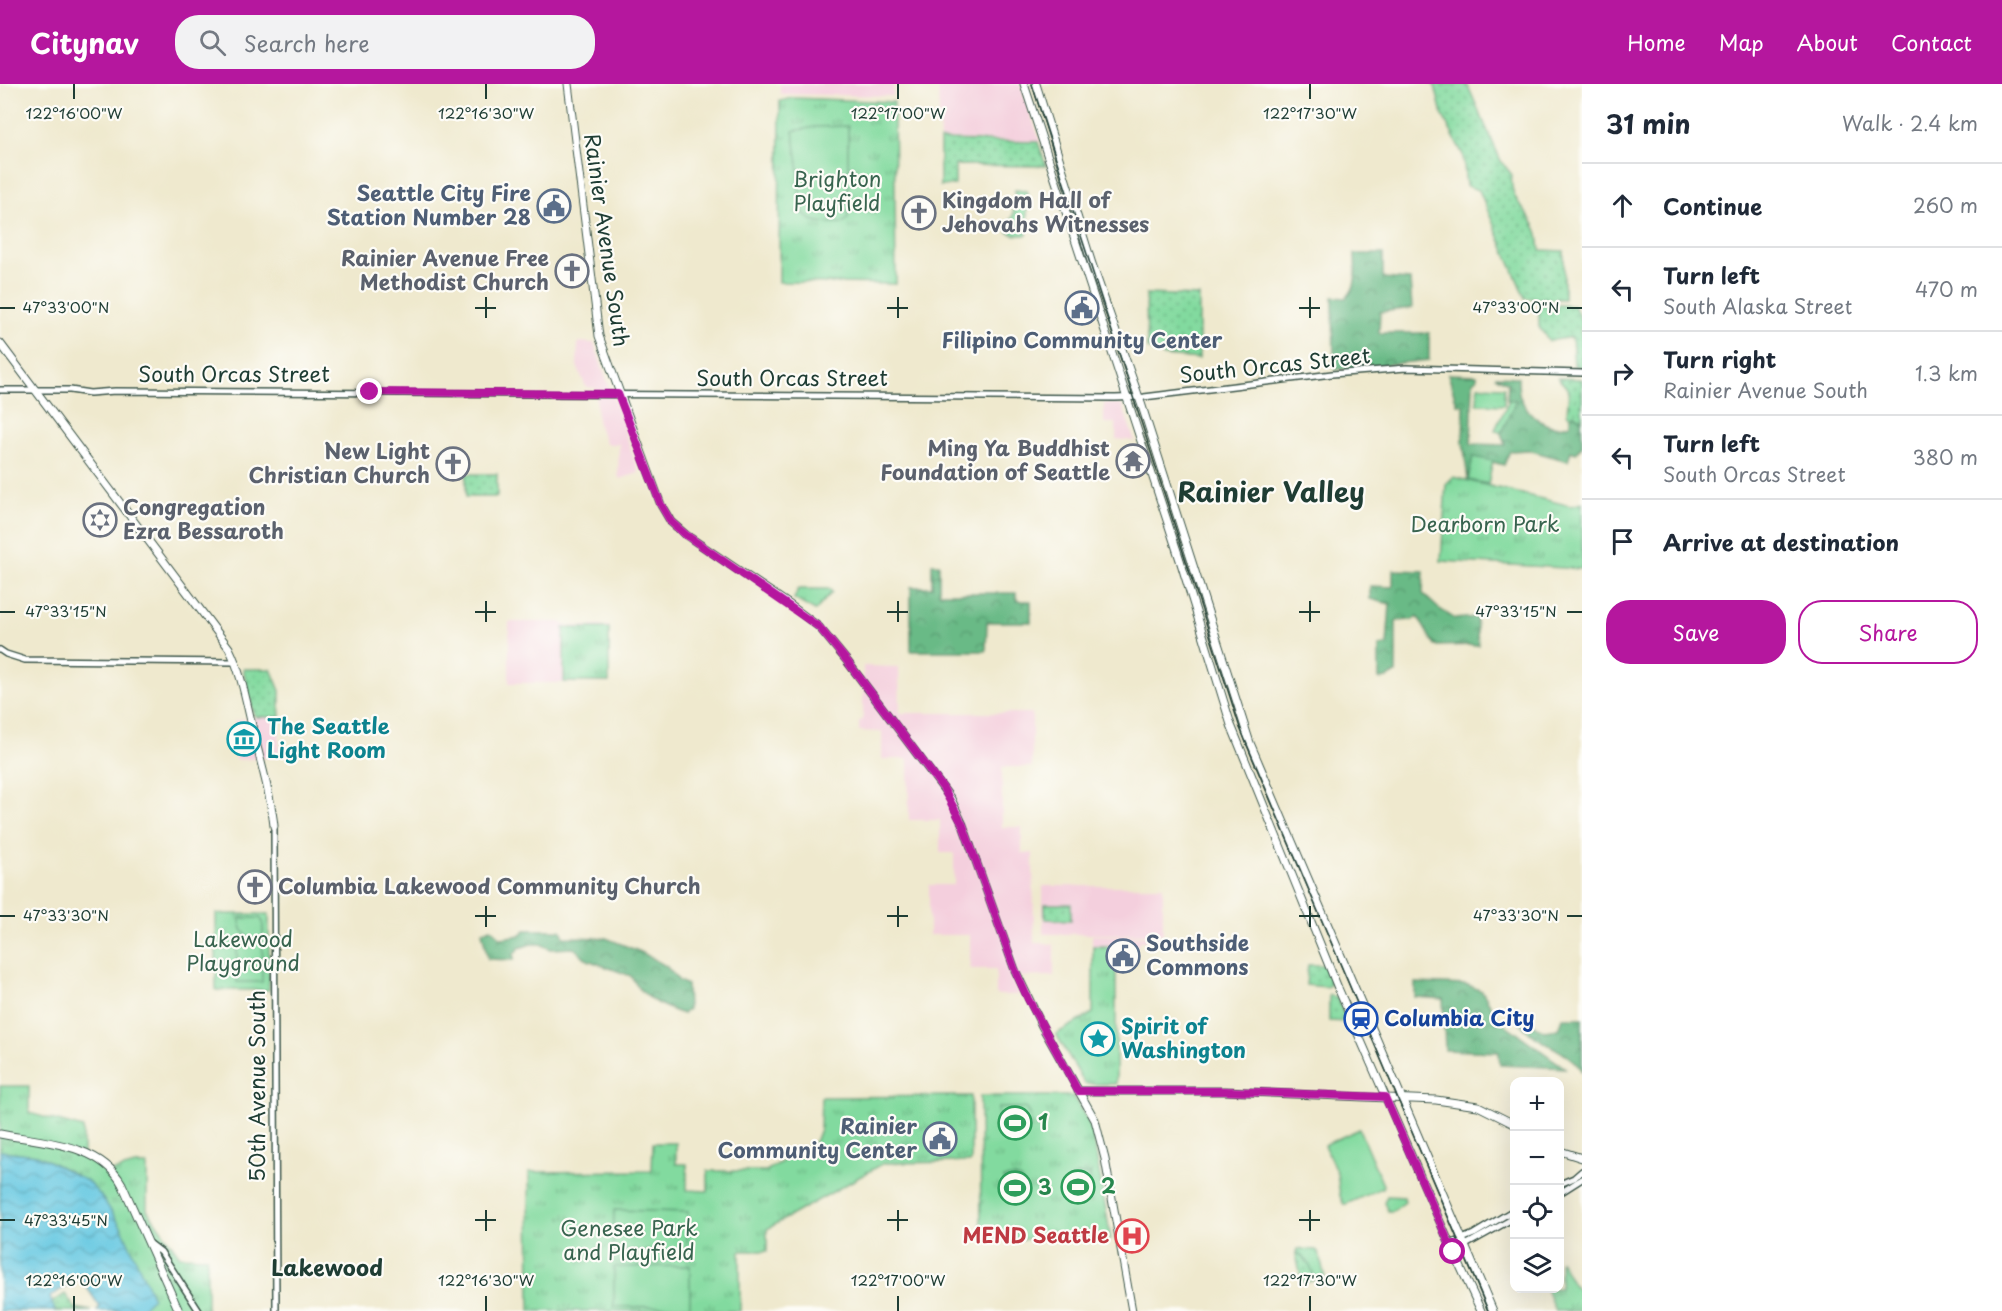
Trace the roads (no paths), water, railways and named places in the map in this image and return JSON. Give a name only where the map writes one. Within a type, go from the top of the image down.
[{"type":"main road","name":"Rainier Avenue South","points":[[568,84],[596,323],[601,347],[658,499],[671,522],[686,535],[819,627],[947,794],[963,825],[1015,970],[1098,1128],[1132,1311]]},
{"type":"main road","points":[[1024,84],[1180,560],[1231,724],[1338,988],[1451,1248],[1481,1311]]},
{"type":"main road","points":[[1036,84],[1092,264],[1139,397],[1250,743],[1492,1311]]},
{"type":"main road","points":[[0,343],[229,648],[260,758],[274,826]]},
{"type":"main road","points":[[1078,1091],[1224,1091],[1403,1098],[1470,1104],[1491,1111],[1510,1121]]},
{"type":"main road","points":[[0,1134],[76,1149],[104,1162],[117,1175],[179,1311]]},
{"type":"main road","points":[[1564,1152],[1582,1158]]},
{"type":"street","name":"South Orcas Street","points":[[0,390],[69,390],[90,393],[127,391],[1126,398],[1332,374],[1406,368],[1582,373]]},
{"type":"street","points":[[0,650],[17,658],[35,660],[234,662]]},
{"type":"street","name":"50th Avenue South","points":[[274,826],[276,1311]]},
{"type":"street","points":[[1564,1182],[1582,1171]]},
{"type":"street","points":[[1564,1190],[1582,1179]]},
{"type":"street","points":[[1463,1243],[1510,1213]]},
{"type":"street","points":[[1451,1248],[1510,1220]]},
{"type":"street","points":[[148,1242],[161,1252],[199,1311]]},
{"type":"water","points":[[0,1151],[37,1155],[87,1181],[102,1197],[122,1228],[153,1298],[142,1308],[142,1311],[97,1311],[100,1307],[80,1277],[50,1297],[55,1311],[0,1311]]},
{"type":"tram line","points":[[1032,84],[1240,728],[1488,1311]]},
{"type":"place","name":"Seattle City Fire Station Number 28","points":[[554,206]]},
{"type":"place","name":"Kingdom Hall of Jehovahs Witnesses","points":[[919,213]]},
{"type":"place","name":"Rainier Avenue Free Methodist Church","points":[[572,271]]},
{"type":"place","name":"Filipino Community Center","points":[[1082,308]]},
{"type":"place","name":"Ming Ya Buddhist Foundation of Seattle","points":[[1133,461]]},
{"type":"place","name":"New Light Christian Church","points":[[453,464]]},
{"type":"place","name":"Congregation Ezra Bessaroth","points":[[100,520]]},
{"type":"place","name":"The Seattle Light Room","points":[[244,739]]},
{"type":"place","name":"Columbia Lakewood Community Church","points":[[255,887]]},
{"type":"place","name":"Southside Commons","points":[[1123,956]]},
{"type":"place","name":"Columbia City","points":[[1361,1019]]},
{"type":"place","name":"Spirit of Washington","points":[[1098,1039]]},
{"type":"place","name":"1","points":[[1015,1123]]},
{"type":"place","name":"Rainier Community Center","points":[[940,1139]]},
{"type":"place","name":"2","points":[[1078,1187]]},
{"type":"place","name":"3","points":[[1015,1188]]},
{"type":"place","name":"MEND Seattle","points":[[1132,1236]]},
{"type":"district","name":"Rainier Valley","points":[[1271,493]]},
{"type":"district","name":"Lakewood","points":[[327,1268]]},
{"type":"park label","name":"Brighton Playfield","points":[[837,192]]},
{"type":"park label","name":"Dearborn Park","points":[[1485,525]]},
{"type":"park label","name":"Lakewood Playground","points":[[243,952]]},
{"type":"park label","name":"Genesee Park and Playfield","points":[[629,1241]]}]
